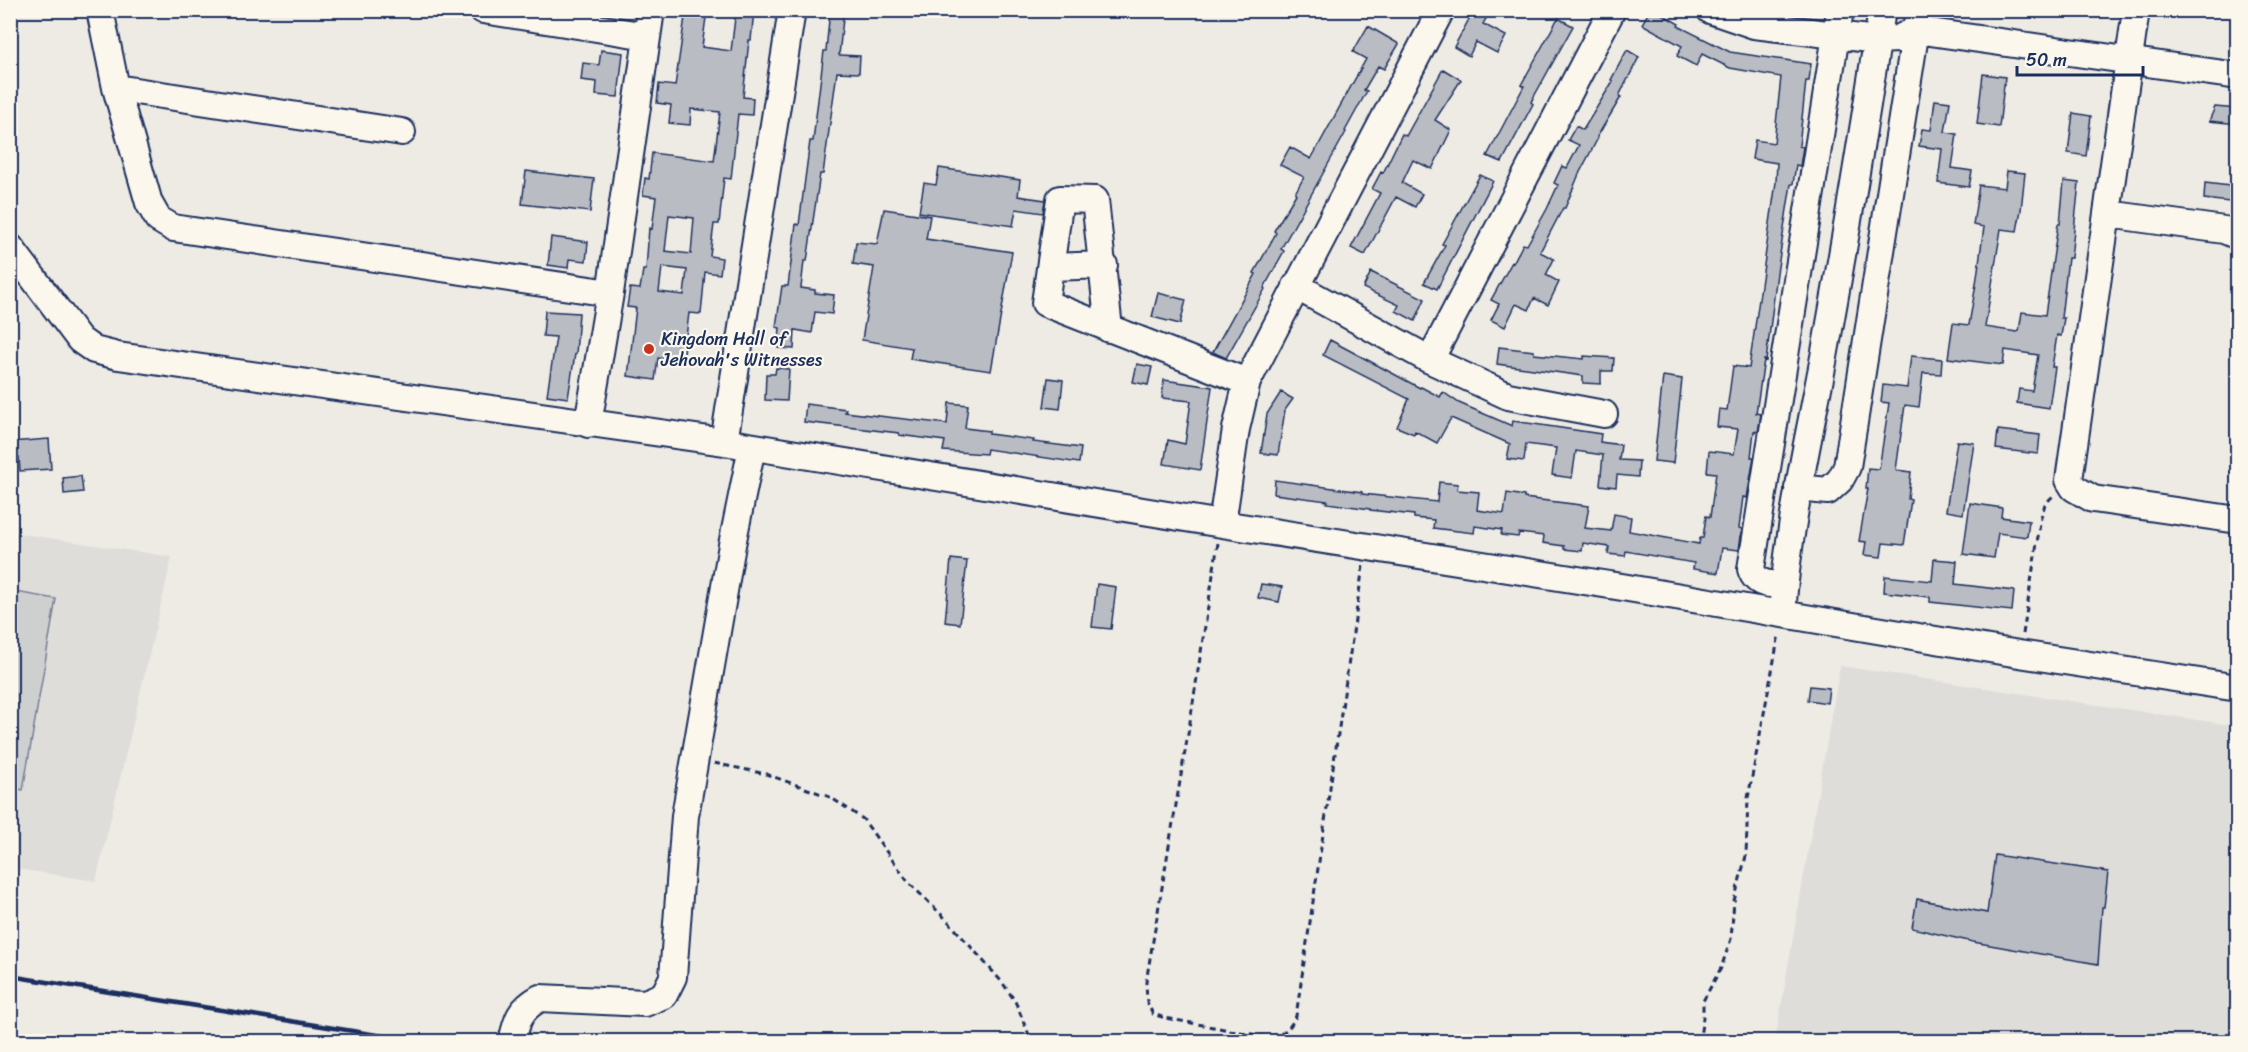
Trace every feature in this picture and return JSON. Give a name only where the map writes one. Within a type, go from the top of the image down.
[{"type":"street","points":[[100,10],[116,88],[149,203],[158,219],[173,228],[610,293]]},
{"type":"street","points":[[483,10],[522,14],[647,36]]},
{"type":"street","points":[[588,424],[610,293],[651,10]]},
{"type":"street","points":[[723,442],[792,10]]},
{"type":"street","points":[[1221,524],[1238,419],[1247,382],[1441,10]]},
{"type":"street","points":[[1430,360],[1612,10]]},
{"type":"street","points":[[1710,10],[1754,25],[1877,40],[1898,39],[1918,20]]},
{"type":"street","points":[[1784,584],[1770,585],[1761,582],[1753,576],[1751,569],[1840,10]]},
{"type":"street","points":[[1782,614],[1798,488],[1837,286],[1882,10]]},
{"type":"street","points":[[2136,10],[2069,480],[2074,488],[2093,499],[2238,520]]},
{"type":"street","points":[[1918,20],[2128,61],[2238,76]]},
{"type":"street","points":[[1798,488],[1828,491],[1840,480],[1847,467],[1918,20]]},
{"type":"street","points":[[116,88],[402,132]]},
{"type":"street","points":[[1109,329],[1104,265],[1095,200],[1060,199],[1045,303],[1109,329],[1247,382]]},
{"type":"street","points":[[2108,214],[2224,230],[2238,236]]},
{"type":"street","points":[[10,247],[80,340],[94,350],[129,357],[723,442],[2238,688]]},
{"type":"street","points":[[1051,267],[1104,265]]},
{"type":"street","points":[[1296,286],[1430,360],[1508,396],[1604,414]]},
{"type":"street","points":[[512,1041],[516,1023],[525,1006],[540,998],[645,1003],[664,994],[673,977],[685,816],[732,545],[752,447]]},
{"type":"path","points":[[2019,654],[2041,517],[2045,504],[2069,480]]},
{"type":"path","points":[[1221,524],[1146,982],[1147,1002],[1153,1014],[1165,1018],[1267,1037],[1277,1037],[1285,1032],[1296,1016],[1366,546]]},
{"type":"path","points":[[1699,1041],[1703,1001],[1721,968],[1731,939],[1734,901],[1746,856],[1748,798],[1782,614]]},
{"type":"path","points":[[695,759],[766,774],[830,797],[863,819],[908,882],[948,921],[1002,982],[1015,1001],[1032,1041]]},
{"type":"shaded area","points":[[10,532],[172,557],[96,881],[11,868]]},
{"type":"shaded area","points":[[10,591],[56,599],[23,790],[11,788]]},
{"type":"shaded area","points":[[1840,666],[2237,726],[2237,1041],[1775,1042]]},
{"type":"building","points":[[686,10],[707,10],[702,47],[731,51],[736,10],[754,10],[743,97],[753,98],[752,115],[738,114],[731,179],[724,178],[719,224],[714,224],[710,256],[722,258],[720,274],[705,272],[701,314],[689,313],[683,361],[658,358],[655,380],[628,376],[636,308],[627,307],[630,288],[640,289],[643,270],[646,270],[649,228],[652,229],[656,197],[643,195],[645,178],[649,179],[652,153],[714,161],[720,112],[691,109],[690,125],[669,123],[671,105],[657,103],[659,84],[675,86]],"holes":[[[669,215],[694,218],[691,254],[665,251]],[[662,267],[687,270],[684,295],[659,292]]]},
{"type":"building","points":[[830,10],[844,10],[839,55],[860,56],[859,73],[837,72],[823,174],[820,174],[801,288],[815,290],[815,293],[834,295],[832,314],[815,312],[812,333],[795,330],[794,349],[778,348],[780,328],[776,327],[782,286],[788,286],[796,224],[799,225],[810,141],[813,141],[824,51],[826,51]]},
{"type":"building","points":[[1474,10],[1491,10],[1483,24],[1506,36],[1497,53],[1476,42],[1469,56],[1454,47]]},
{"type":"building","points":[[1650,10],[1655,10],[1679,24],[1678,26],[1730,52],[1811,64],[1809,81],[1806,81],[1799,146],[1803,147],[1800,166],[1796,165],[1793,184],[1791,184],[1766,361],[1764,360],[1756,413],[1761,414],[1758,432],[1754,431],[1751,457],[1754,457],[1747,498],[1743,497],[1739,550],[1722,548],[1718,573],[1693,569],[1694,563],[1626,551],[1625,556],[1608,554],[1609,547],[1583,543],[1582,551],[1564,549],[1564,546],[1543,543],[1544,536],[1519,533],[1518,537],[1501,535],[1502,530],[1475,526],[1474,533],[1433,528],[1434,520],[1414,518],[1414,515],[1274,494],[1275,480],[1362,492],[1362,494],[1437,502],[1439,482],[1458,484],[1457,490],[1479,492],[1477,510],[1504,514],[1507,493],[1524,496],[1524,498],[1589,506],[1585,528],[1611,531],[1614,514],[1631,517],[1629,531],[1699,544],[1700,538],[1703,538],[1706,516],[1710,517],[1716,473],[1707,472],[1709,451],[1734,454],[1738,429],[1717,427],[1719,409],[1727,410],[1733,366],[1749,368],[1777,163],[1752,159],[1755,140],[1774,143],[1781,77],[1730,68],[1702,54],[1696,66],[1677,56],[1682,46],[1642,24]]},
{"type":"building","points":[[1558,18],[1573,26],[1531,102],[1533,104],[1502,162],[1487,156],[1524,86],[1521,85]]},
{"type":"building","points":[[1368,26],[1399,44],[1384,69],[1378,66],[1364,90],[1367,91],[1346,132],[1281,249],[1284,251],[1265,289],[1226,358],[1213,352],[1256,274],[1254,273],[1276,233],[1274,231],[1304,177],[1280,165],[1290,147],[1311,159],[1366,59],[1353,52]]},
{"type":"building","points":[[601,50],[623,53],[618,97],[596,95],[597,82],[581,80],[583,63],[599,65]]},
{"type":"building","points":[[1627,50],[1639,57],[1619,96],[1621,97],[1597,137],[1565,208],[1540,252],[1554,259],[1546,275],[1559,282],[1548,305],[1534,298],[1529,310],[1516,304],[1505,327],[1491,320],[1499,304],[1491,300],[1523,244],[1527,245],[1547,209],[1558,185],[1554,183],[1562,166],[1567,168],[1579,145],[1568,140],[1576,126],[1583,130],[1613,81],[1611,80]]},
{"type":"building","points":[[1443,69],[1461,80],[1435,120],[1451,130],[1432,169],[1413,160],[1402,183],[1422,194],[1415,207],[1396,197],[1365,255],[1351,248],[1380,193],[1372,189],[1381,172],[1383,173],[1402,134],[1406,136]]},
{"type":"building","points":[[1983,74],[2005,77],[1999,127],[1977,124]]},
{"type":"building","points":[[1935,100],[1950,102],[1945,132],[1957,134],[1952,168],[1972,171],[1969,187],[1938,183],[1942,149],[1919,146],[1922,129],[1931,130]]},
{"type":"building","points":[[2215,107],[2238,109],[2238,124],[2209,121]]},
{"type":"building","points":[[2073,113],[2091,116],[2086,156],[2068,153]]},
{"type":"building","points":[[939,168],[1020,180],[1018,196],[1045,200],[1043,213],[1016,209],[1013,226],[919,212],[924,183],[936,185]]},
{"type":"building","points":[[526,171],[594,179],[590,212],[522,204]]},
{"type":"building","points":[[2007,171],[2025,173],[2021,210],[2017,231],[2001,229],[1985,327],[2017,332],[2022,312],[2045,315],[2058,224],[2060,224],[2064,181],[2079,183],[2071,258],[2068,258],[2061,318],[2064,318],[2061,336],[2057,335],[2049,408],[2017,403],[2019,389],[2032,391],[2038,355],[2005,350],[2003,365],[1948,358],[1953,323],[1969,325],[1984,227],[1973,225],[1979,185],[2005,188]]},
{"type":"building","points":[[1480,175],[1493,181],[1437,289],[1424,283],[1445,245],[1442,244]]},
{"type":"building","points":[[2205,183],[2238,187],[2238,203],[2204,199]]},
{"type":"building","points":[[884,209],[930,216],[926,239],[1012,252],[991,371],[910,359],[912,348],[862,340],[874,267],[853,264],[856,242],[877,244]]},
{"type":"building","points":[[551,237],[588,242],[586,261],[569,259],[568,268],[548,265]]},
{"type":"building","points":[[1371,272],[1425,299],[1415,321],[1396,311],[1399,305],[1363,288]]},
{"type":"building","points":[[1158,293],[1186,300],[1180,324],[1152,317]]},
{"type":"building","points":[[545,311],[579,313],[576,354],[568,398],[547,395],[556,337],[543,336]]},
{"type":"building","points":[[1330,340],[1420,388],[1440,397],[1443,392],[1459,403],[1512,426],[1513,421],[1601,434],[1600,442],[1621,445],[1619,460],[1639,461],[1638,477],[1617,475],[1616,487],[1600,485],[1603,455],[1576,451],[1572,478],[1552,475],[1556,448],[1526,444],[1524,461],[1507,459],[1510,444],[1451,418],[1437,443],[1415,431],[1414,434],[1397,427],[1409,399],[1323,355]]},
{"type":"building","points":[[1499,347],[1534,351],[1534,354],[1584,359],[1584,356],[1614,358],[1613,371],[1601,371],[1601,384],[1583,383],[1583,376],[1497,364]]},
{"type":"building","points":[[1911,356],[1942,359],[1941,374],[1923,373],[1919,407],[1905,405],[1896,470],[1911,472],[1908,499],[1911,500],[1904,545],[1883,543],[1881,557],[1864,555],[1866,542],[1859,541],[1868,489],[1866,489],[1868,468],[1879,469],[1889,403],[1881,402],[1883,385],[1907,388]]},
{"type":"building","points":[[1137,364],[1152,367],[1148,385],[1133,382]]},
{"type":"building","points":[[776,368],[789,369],[787,401],[765,400],[766,374],[775,374]]},
{"type":"building","points":[[1663,376],[1682,379],[1673,463],[1654,461]]},
{"type":"building","points":[[1048,378],[1063,380],[1060,409],[1044,407]]},
{"type":"building","points":[[1164,380],[1212,387],[1200,470],[1164,464],[1168,440],[1185,444],[1191,401],[1162,398]]},
{"type":"building","points":[[1281,392],[1293,399],[1285,410],[1278,455],[1261,453],[1267,414]]},
{"type":"building","points":[[949,403],[968,405],[965,428],[1034,440],[1033,442],[1081,448],[1079,463],[987,449],[986,454],[943,451],[945,441],[804,422],[806,404],[846,409],[845,412],[947,424]]},
{"type":"building","points":[[1998,430],[2040,435],[2038,454],[1996,449]]},
{"type":"building","points":[[49,439],[51,469],[20,471],[19,457],[10,457],[10,442]]},
{"type":"building","points":[[1957,441],[1974,443],[1963,514],[1946,511]]},
{"type":"building","points":[[81,476],[83,492],[64,494],[63,478]]},
{"type":"building","points":[[1970,503],[2002,508],[2001,517],[2029,521],[2027,537],[1998,533],[1994,558],[1963,554]]},
{"type":"building","points":[[951,559],[967,561],[960,624],[945,622]]},
{"type":"building","points":[[1934,559],[1957,561],[1955,584],[2014,591],[2012,611],[1930,602],[1930,597],[1884,592],[1885,576],[1932,581]]},
{"type":"building","points":[[1097,584],[1116,587],[1111,629],[1092,627]]},
{"type":"building","points":[[1261,584],[1282,587],[1279,602],[1258,598]]},
{"type":"building","points":[[1810,686],[1829,688],[1827,703],[1808,700]]},
{"type":"building","points":[[1995,855],[2108,872],[2104,907],[2102,907],[2098,964],[1973,942],[1912,928],[1917,899],[1987,913]]},
{"type":"railway","points":[[10,976],[421,1042]]},
{"type":"place","name":"Kingdom Hall of Jehovah's Witnesses","points":[[649,349]]}]
